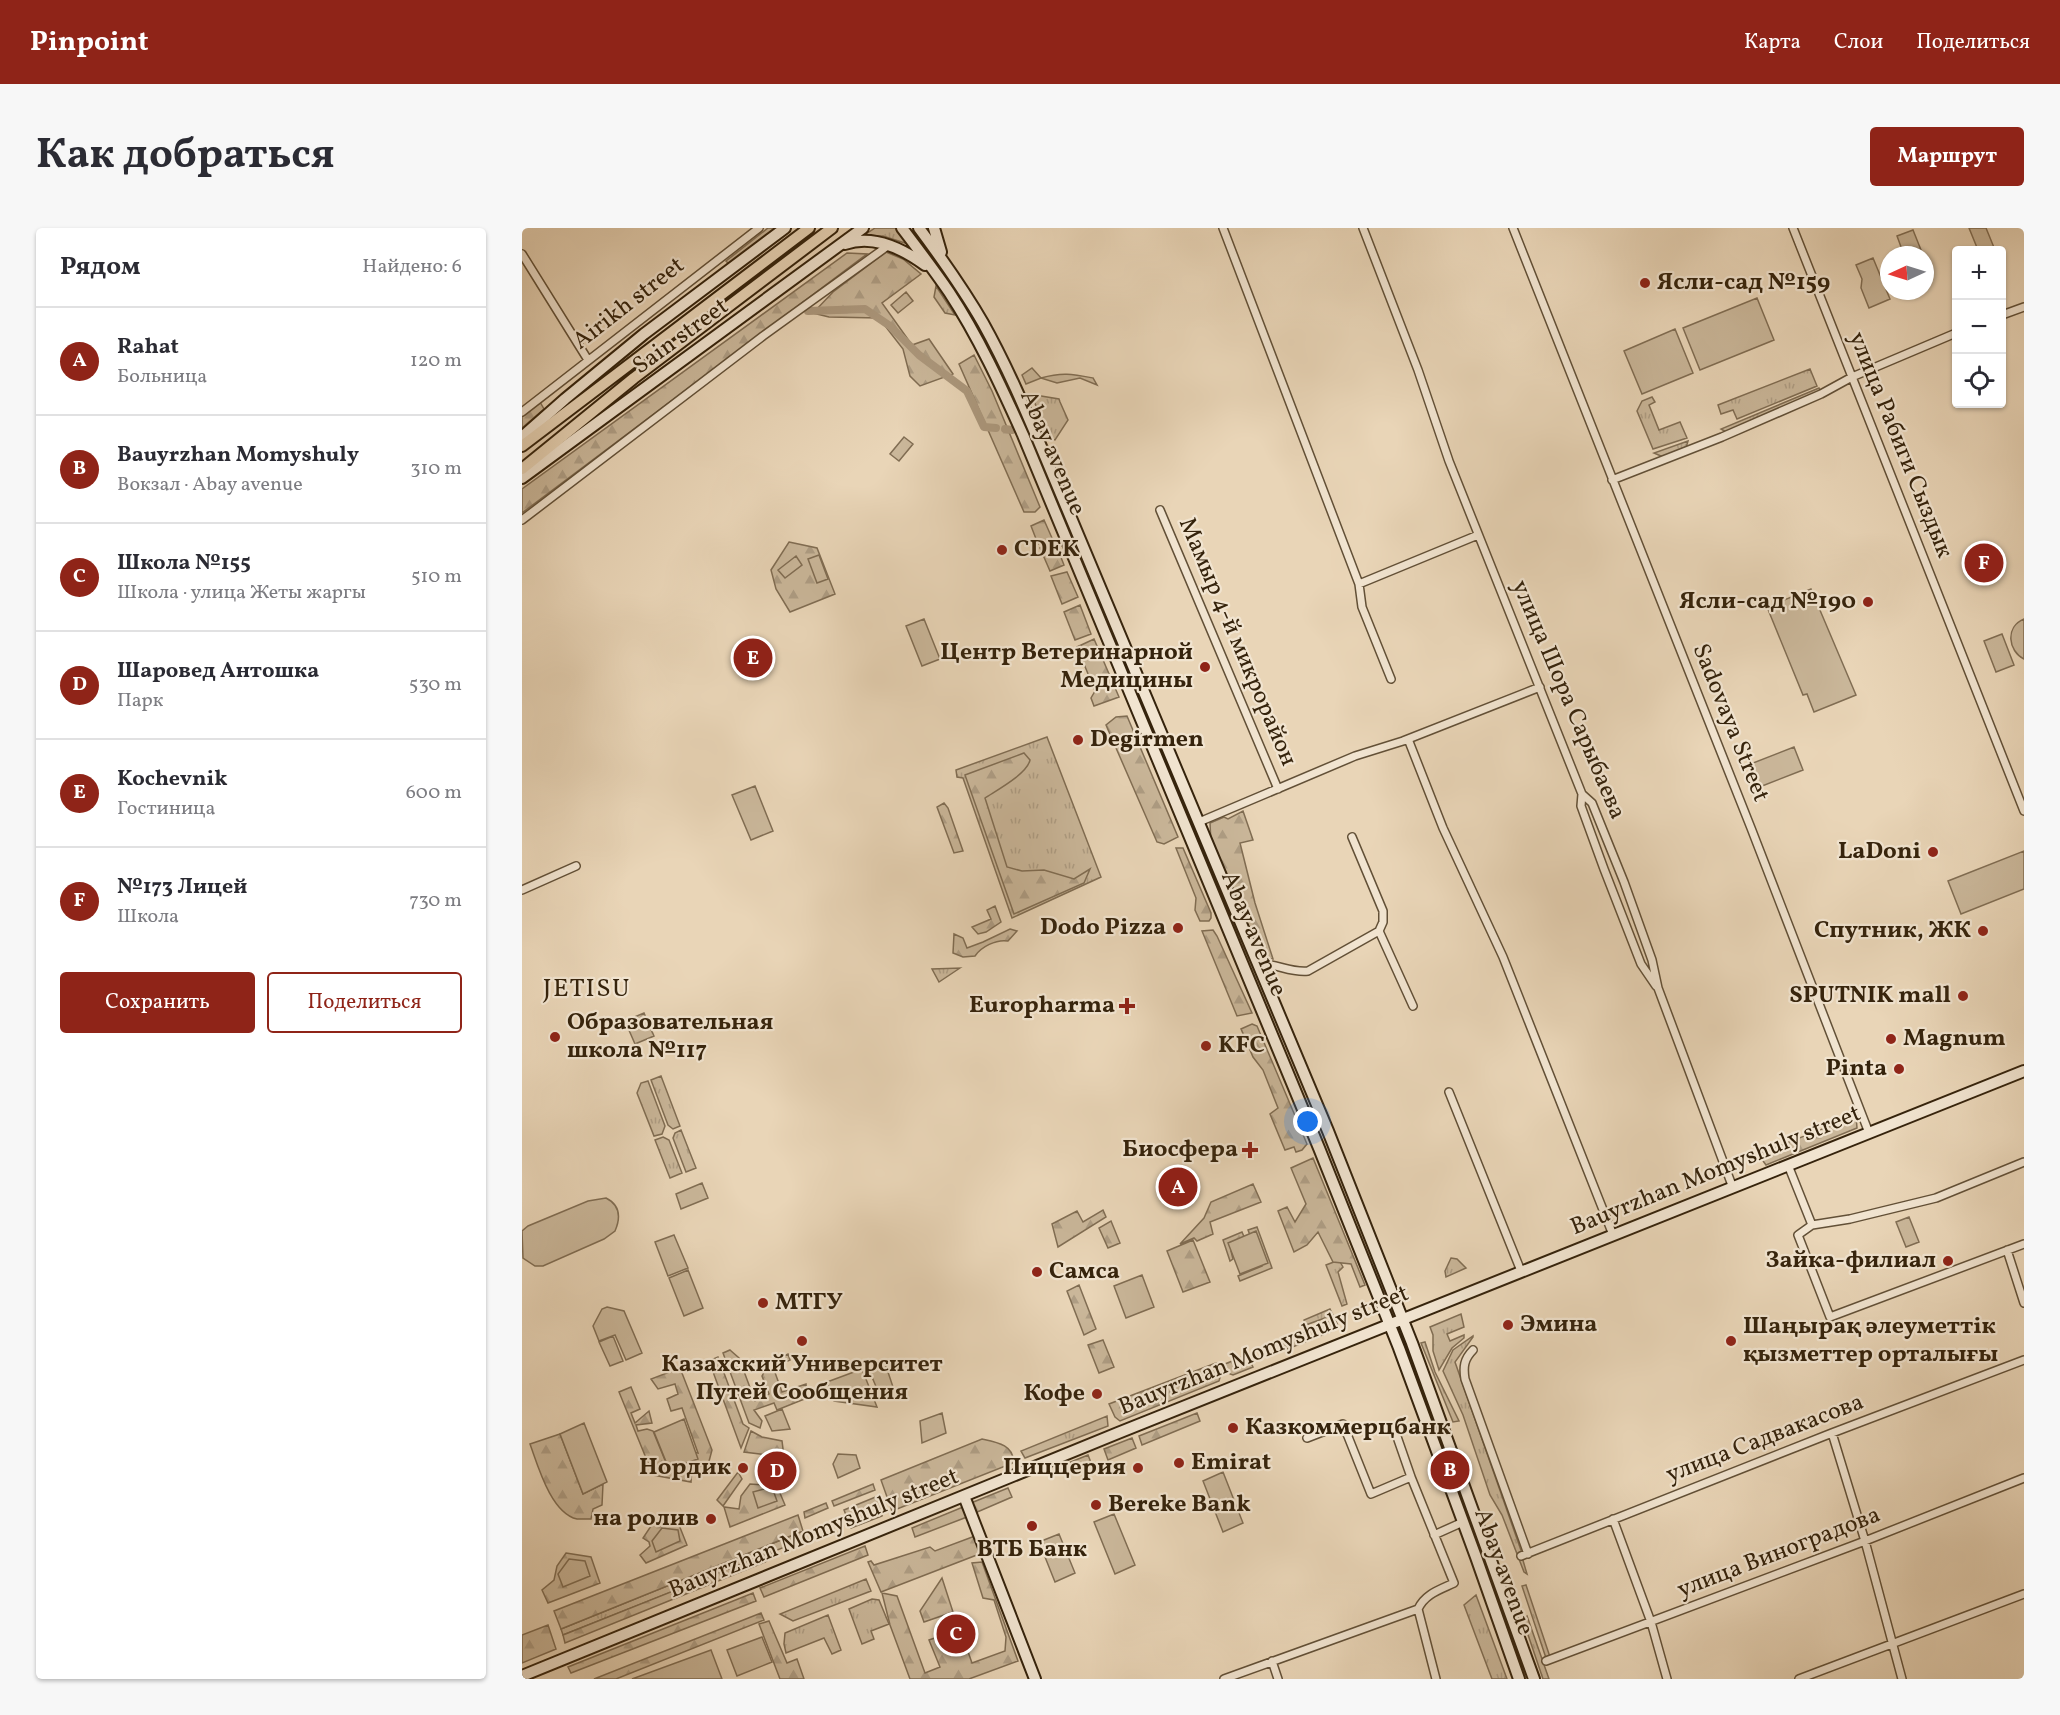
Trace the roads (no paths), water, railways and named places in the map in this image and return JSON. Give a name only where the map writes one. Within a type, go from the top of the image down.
[{"type":"main road","name":"Sain street","points":[[522,437],[644,334],[785,228]]},
{"type":"main road","name":"Sain street","points":[[522,446],[809,228]]},
{"type":"main road","name":"Sain street","points":[[522,470],[634,378],[832,228]]},
{"type":"main road","name":"Sain street","points":[[522,478],[863,228]]},
{"type":"main road","name":"Abay avenue","points":[[902,228],[935,272],[971,329],[1023,435],[1320,1148],[1389,1324],[1519,1679]]},
{"type":"main road","name":"Abay avenue","points":[[919,228],[947,266],[983,323],[1009,374],[1199,822],[1403,1319],[1534,1679]]},
{"type":"main road","points":[[934,228],[947,266]]},
{"type":"main road","points":[[836,247],[859,241],[889,245],[908,252],[935,272]]},
{"type":"main road","name":"Bauyrzhan Momyshuly street","points":[[522,1676],[1389,1324],[2024,1071]]},
{"type":"main road","points":[[964,1496],[1035,1679]]},
{"type":"street","name":"Airikh street","points":[[522,412],[759,228]]},
{"type":"street","points":[[1223,228],[1359,584],[1362,607],[1391,680]]},
{"type":"street","name":"улица Шора Сарыбаева","points":[[1363,228],[1478,535],[1582,794],[1592,803],[1624,882],[1652,960],[1658,988],[1733,1188]]},
{"type":"street","name":"Sadovaya Street","points":[[1513,228],[1869,1132]]},
{"type":"street","name":"улица Рабиги Сыздык","points":[[1793,228],[2024,811]]},
{"type":"street","points":[[522,520],[763,336],[889,245]]},
{"type":"street","points":[[522,254],[588,360]]},
{"type":"street","points":[[2006,313],[2024,307]]},
{"type":"street","points":[[636,323],[644,334]]},
{"type":"street","points":[[1612,480],[1722,437],[1821,394],[1852,377],[1952,335]]},
{"type":"street","name":"Мамыр 4-й микрорайон","points":[[1160,510],[1278,789]]},
{"type":"street","points":[[1359,584],[1478,535]]},
{"type":"street","points":[[1199,822],[1371,749],[1408,739],[1540,687]]},
{"type":"street","points":[[1408,739],[1443,828],[1503,957],[1613,1235]]},
{"type":"street","points":[[1582,794],[1581,806],[1641,964],[1658,988]]},
{"type":"street","points":[[1259,964],[1270,963],[1296,972],[1308,971],[1379,931],[1383,922],[1383,911],[1352,837]]},
{"type":"street","points":[[522,890],[576,866]]},
{"type":"street","points":[[1379,931],[1413,1006]]},
{"type":"street","points":[[1449,1092],[1521,1271]]},
{"type":"street","points":[[2024,1162],[1936,1198],[1850,1219],[1812,1225],[1798,1235],[1830,1317],[2024,1244]]},
{"type":"street","points":[[1788,1165],[1812,1225]]},
{"type":"street","points":[[2007,1251],[2024,1303]]},
{"type":"street","name":"улица Садвакасова","points":[[1473,1350],[1464,1363],[1465,1380],[1525,1555],[1832,1433],[2024,1360]]},
{"type":"street","points":[[1307,1438],[1342,1424],[1371,1494],[1411,1477]]},
{"type":"street","points":[[1395,1431],[1454,1583],[1430,1593],[1418,1609],[1436,1679]]},
{"type":"street","points":[[1832,1433],[1865,1541],[1902,1679]]},
{"type":"street","name":"улица Виноградова","points":[[1546,1661],[1865,1541],[2024,1478]]},
{"type":"street","points":[[1613,1519],[1651,1622],[1668,1679]]},
{"type":"street","points":[[1434,1535],[1463,1522]]},
{"type":"street","points":[[1799,1679],[2024,1594]]},
{"type":"street","points":[[1224,1679],[1418,1609]]},
{"type":"street","points":[[1272,1661],[1278,1679]]},
{"type":"waterway","points":[[808,311],[865,309],[890,326],[919,355],[967,391],[984,427],[996,428]]},
{"type":"waterway","points":[[1005,429],[1012,430]]},
{"type":"place","name":"Ясли-сад №159","points":[[1645,283]]},
{"type":"place","name":"CDEK","points":[[1002,550]]},
{"type":"place","name":"№173 Лицей","points":[[1984,563]]},
{"type":"place","name":"Ясли-сад №190","points":[[1868,602]]},
{"type":"place","name":"Kochevnik","points":[[753,658]]},
{"type":"place","name":"Центр Ветеринарной Медицины","points":[[1205,667]]},
{"type":"place","name":"Degirmen","points":[[1078,740]]},
{"type":"place","name":"LaDoni","points":[[1933,852]]},
{"type":"place","name":"Dodo Pizza","points":[[1178,928]]},
{"type":"place","name":"Спутник, ЖК","points":[[1983,931]]},
{"type":"place","name":"SPUTNIK mall","points":[[1963,996]]},
{"type":"place","name":"Europharma","points":[[1127,1006]]},
{"type":"place","name":"Образовательная школа №117","points":[[555,1037]]},
{"type":"place","name":"Magnum","points":[[1891,1039]]},
{"type":"place","name":"KFC","points":[[1206,1046]]},
{"type":"place","name":"Pinta","points":[[1899,1069]]},
{"type":"place","name":"Биосфера","points":[[1250,1150]]},
{"type":"place","name":"Rahat","points":[[1178,1187]]},
{"type":"place","name":"Зайка-филиал","points":[[1948,1261]]},
{"type":"place","name":"Самса","points":[[1037,1272]]},
{"type":"place","name":"МТГУ","points":[[763,1303]]},
{"type":"place","name":"Эмина","points":[[1508,1325]]},
{"type":"place","name":"Казахский Университет Путей Сообщения","points":[[802,1341]]},
{"type":"place","name":"Шаңырақ әлеуметтік қызметтер орталығы","points":[[1731,1341]]},
{"type":"place","name":"Кофе","points":[[1097,1394]]},
{"type":"place","name":"Казкоммерцбанк","points":[[1233,1428]]},
{"type":"place","name":"Emirat","points":[[1179,1463]]},
{"type":"place","name":"Нордик","points":[[743,1468]]},
{"type":"place","name":"Пиццерия","points":[[1138,1468]]},
{"type":"place","name":"Bauyrzhan Momyshuly","points":[[1450,1470]]},
{"type":"place","name":"Шаровед Антошка","points":[[777,1471]]},
{"type":"place","name":"Bereke Bank","points":[[1096,1505]]},
{"type":"place","name":"на ролив","points":[[711,1519]]},
{"type":"place","name":"ВТБ Банк","points":[[1032,1526]]},
{"type":"place","name":"Школа №155","points":[[956,1634]]},
{"type":"district","name":"JETISU","points":[[587,989]]}]
